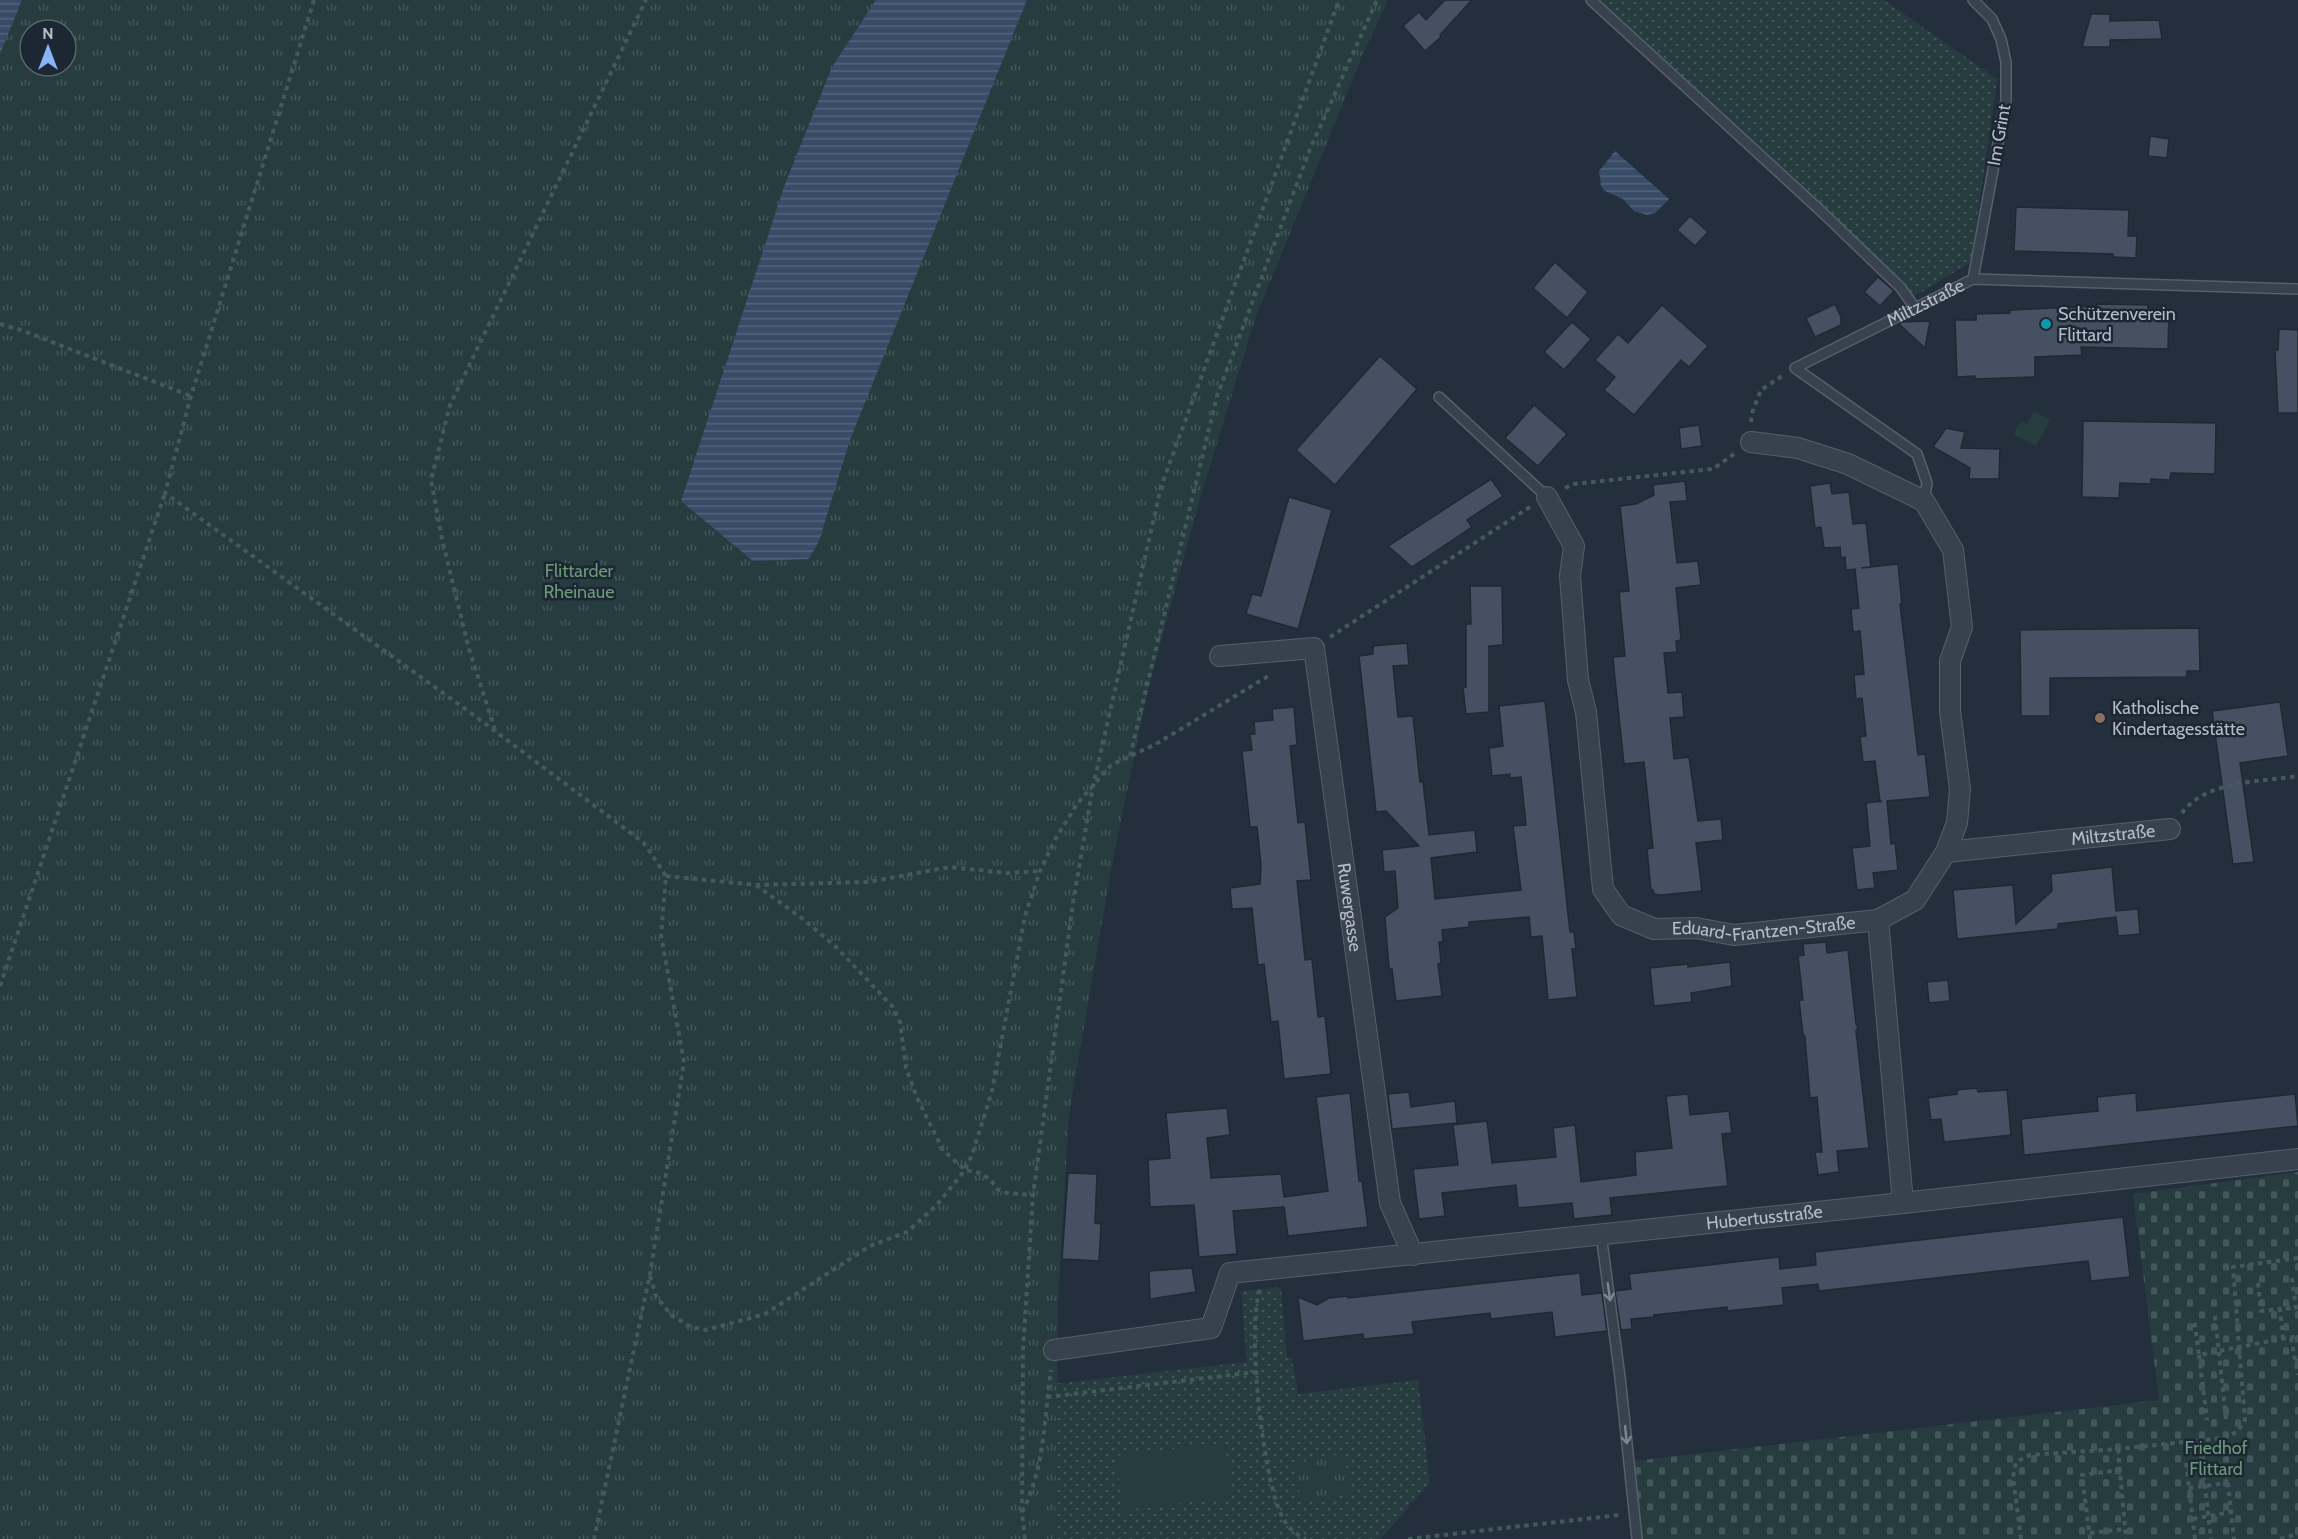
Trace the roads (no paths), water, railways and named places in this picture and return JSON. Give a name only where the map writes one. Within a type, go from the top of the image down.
[{"type":"street","points":[[1751,442],[1798,448],[1848,464],[1924,501],[1953,550],[1962,627],[1950,661],[1950,711],[1960,789],[1957,824],[1946,852],[1915,900],[1878,920]]},
{"type":"street","name":"Eduard-Frantzen-Straße","points":[[1547,496],[1574,546],[1570,576],[1577,669],[1586,712],[1603,890],[1621,915],[1654,929],[1696,928],[1734,935],[1878,920],[1903,1203]]},
{"type":"street","name":"Ruwergasse","points":[[1220,656],[1314,648],[1390,1203],[1413,1255]]},
{"type":"street","name":"Miltzstraße","points":[[1946,852],[2170,829]]},
{"type":"street","name":"Hubertusstraße","points":[[1054,1350],[1211,1328],[1230,1273],[1903,1203],[2298,1159]]},
{"type":"lane","points":[[1591,0],[1830,219],[1901,288],[1915,308]]},
{"type":"lane","name":"Im Grint","points":[[1973,0],[1992,19],[2001,39],[2006,62],[2006,100],[1973,279]]},
{"type":"lane","name":"Miltzstraße","points":[[1924,501],[1928,483],[1917,454],[1795,368],[1973,279],[2298,289]]},
{"type":"lane","points":[[1439,397],[1547,496]]},
{"type":"lane","points":[[1601,1234],[1620,1377],[1637,1539]]},
{"type":"water","points":[[0,0],[22,0],[0,54]]},
{"type":"water","points":[[876,0],[1027,0],[850,440],[819,541],[809,559],[753,561],[681,501],[785,184],[832,67]]},
{"type":"water","points":[[1615,151],[1669,199],[1655,213],[1647,215],[1634,211],[1623,199],[1605,191],[1601,186],[1599,171]]},
{"type":"place","name":"Schützenverein Flittard","points":[[2046,324]]},
{"type":"place","name":"Katholische Kindertagesstätte","points":[[2100,718]]},
{"type":"park label","name":"Flittarder Rheinaue","points":[[579,581]]},
{"type":"park label","name":"Friedhof Flittard","points":[[2216,1458]]}]
